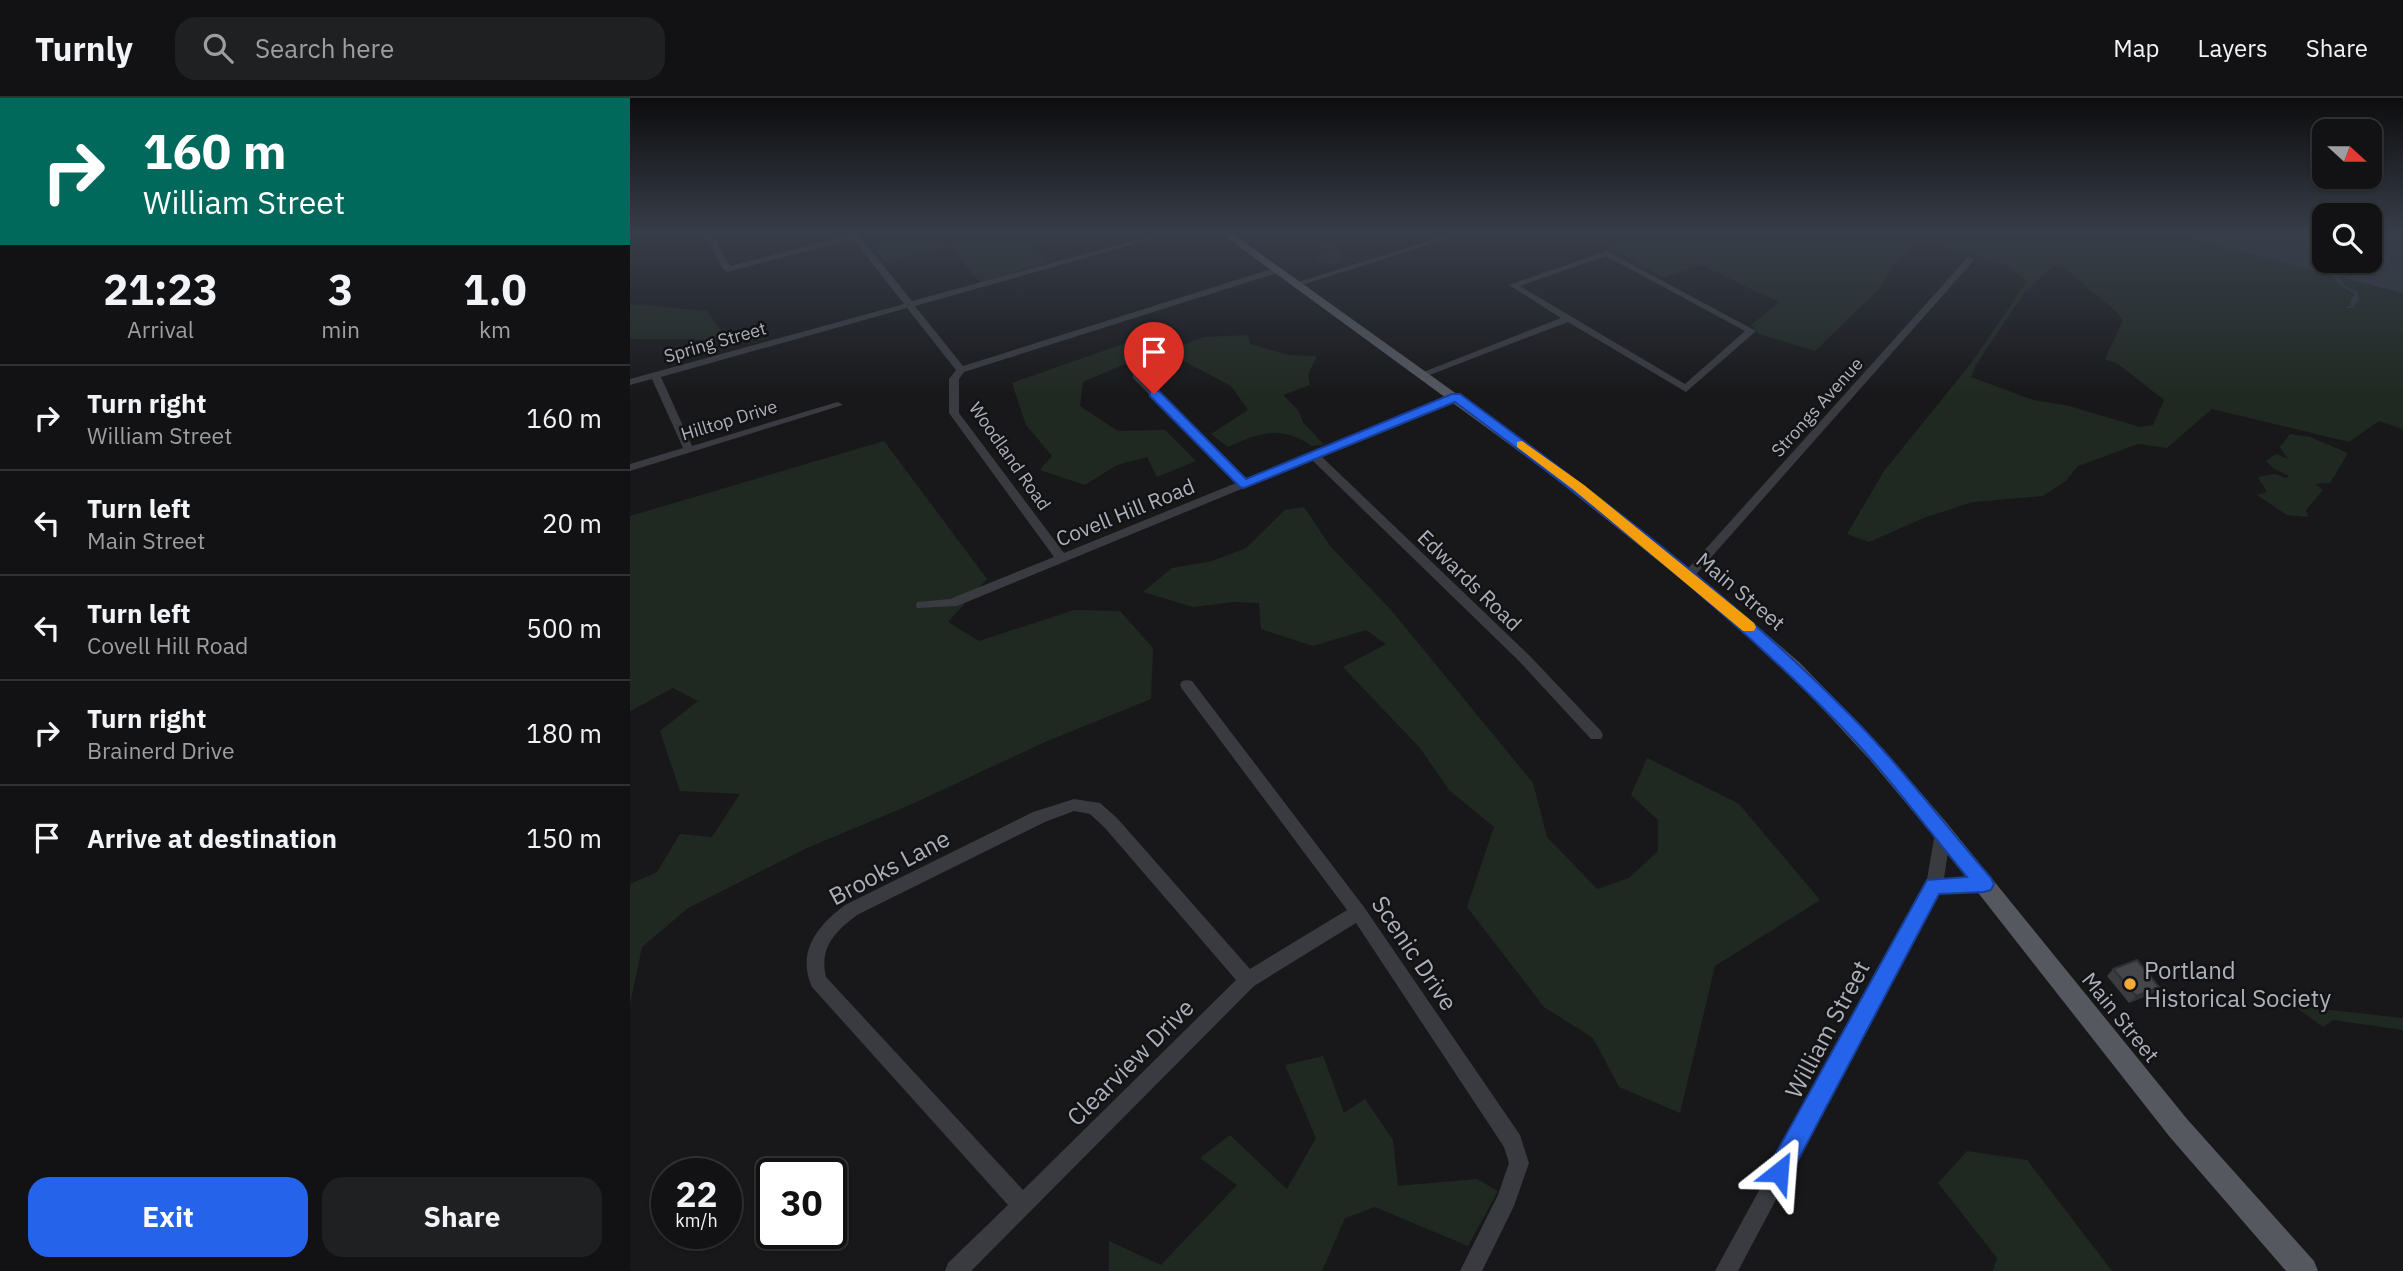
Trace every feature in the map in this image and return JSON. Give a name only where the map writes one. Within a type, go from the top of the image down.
[{"type":"main road","name":"Main Street","points":[[1300,287],[1579,488],[1688,576],[1808,681],[1889,769],[1943,833],[2222,1179],[2304,1271]]},
{"type":"street","points":[[896,287],[961,370],[1224,287]]},
{"type":"street","name":"Spring Street","points":[[630,382],[973,287]]},
{"type":"street","points":[[1516,287],[1686,389],[1751,331],[1669,287]]},
{"type":"street","name":"Strongs Avenue","points":[[1688,576],[1947,287]]},
{"type":"street","points":[[1423,374],[1567,319]]},
{"type":"street","name":"Woodland Road","points":[[961,370],[954,379],[954,413],[1062,558]]},
{"type":"street","points":[[655,375],[689,450]]},
{"type":"street","points":[[1137,376],[1244,484]]},
{"type":"street","name":"Covell Hill Road","points":[[922,605],[952,603],[1456,397]]},
{"type":"street","name":"Hilltop Drive","points":[[630,468],[838,405]]},
{"type":"street","name":"Edwards Road","points":[[1314,456],[1524,658],[1596,735]]},
{"type":"street","name":"Scenic Drive","points":[[1186,685],[1358,912],[1513,1142],[1518,1163],[1507,1199],[1471,1271]]},
{"type":"street","name":"Brooks Lane","points":[[1021,1205],[818,981],[812,964],[817,946],[830,926],[851,910],[1040,817],[1074,806],[1094,807],[1248,980]]},
{"type":"street","name":"William Street","points":[[1726,1271],[1934,886],[1943,833]]},
{"type":"street","points":[[1934,886],[1984,884]]},
{"type":"street","name":"Clearview Drive","points":[[956,1271],[1248,980],[1358,912]]},
{"type":"shaded area","points":[[1746,287],[1880,287],[1815,351],[1759,334],[1751,325],[1779,302]]},
{"type":"shaded area","points":[[2023,287],[2031,287],[1976,365],[1971,377],[2033,400],[2069,406],[2140,427],[2153,425],[2164,400],[2118,364],[2105,359],[2123,320],[2086,287],[2343,287],[2355,294],[2348,287],[2378,287],[2403,293],[2403,429],[2379,421],[2349,442],[2212,409],[2167,448],[2138,444],[2078,466],[2066,481],[2043,496],[1973,502],[1926,517],[1869,542],[1847,534],[1884,471],[1972,362]],"holes":[[[2355,294],[2359,299],[2354,306],[2345,307],[2351,305]]]},
{"type":"shaded area","points":[[2343,287],[2358,293],[2359,299],[2353,308],[2344,308],[2351,305],[2355,294]]},
{"type":"shaded area","points":[[2378,287],[2403,287],[2403,293]]},
{"type":"shaded area","points":[[630,304],[707,311],[724,334],[767,340],[630,339]]},
{"type":"shaded area","points":[[1248,335],[1250,344],[1289,355],[1317,356],[1308,375],[1310,385],[1283,395],[1324,445],[1312,446],[1290,435],[1270,433],[1228,447],[1211,434],[1248,410],[1231,386],[1165,351],[1204,337]]},
{"type":"shaded area","points":[[1140,338],[1150,353],[1083,382],[1080,406],[1118,431],[1165,430],[1196,461],[1157,477],[1147,457],[1117,465],[1085,485],[1040,470],[1052,456],[1026,425],[1012,383]]},
{"type":"shaded area","points":[[2290,434],[2310,437],[2348,453],[2330,483],[2315,484],[2323,490],[2306,510],[2308,517],[2287,515],[2257,495],[2267,492],[2258,477],[2275,474],[2286,478],[2289,476],[2274,469],[2266,461],[2276,454],[2288,459],[2280,447]]},
{"type":"shaded area","points":[[884,441],[987,579],[948,622],[979,641],[1074,610],[1120,611],[1153,648],[1151,699],[1045,742],[912,804],[807,848],[688,908],[642,947],[630,1004],[630,884],[657,872],[680,834],[712,837],[740,794],[680,791],[660,731],[698,701],[673,688],[630,711],[630,516]]},
{"type":"shaded area","points":[[1304,507],[1330,546],[1391,610],[1533,783],[1547,837],[1597,889],[1629,878],[1658,851],[1658,820],[1631,795],[1647,758],[1739,804],[1820,900],[1715,966],[1680,1113],[1619,1087],[1593,1038],[1544,1007],[1467,907],[1494,827],[1449,790],[1420,748],[1343,667],[1386,644],[1366,630],[1313,646],[1261,629],[1259,603],[1234,602],[1193,607],[1143,592],[1172,568],[1212,561],[1246,548],[1285,510]]},
{"type":"shaded area","points":[[2294,1006],[2403,1018],[2403,1030],[2333,1020],[2323,1027]]},
{"type":"shaded area","points":[[1323,1056],[1344,1113],[1365,1099],[1393,1140],[1398,1186],[1477,1179],[1498,1191],[1468,1246],[1375,1207],[1345,1218],[1322,1271],[1109,1271],[1109,1241],[1161,1265],[1237,1185],[1200,1158],[1230,1135],[1287,1189],[1316,1138],[1285,1065]]},
{"type":"shaded area","points":[[1967,1151],[2027,1160],[2112,1271],[1993,1271],[1997,1258],[1938,1183]]},
{"type":"building","points":[[2137,960],[2159,987],[2136,996],[2113,969]]},
{"type":"slow traffic","points":[[1522,445],[1579,488],[1749,627]]},
{"type":"place","name":"Portland Historical Society","points":[[2130,984]]},
{"type":"route","points":[[1154,394],[1244,484],[1456,397],[1579,488],[1761,637],[1845,720],[1984,884],[1934,886],[1779,1172]]}]
